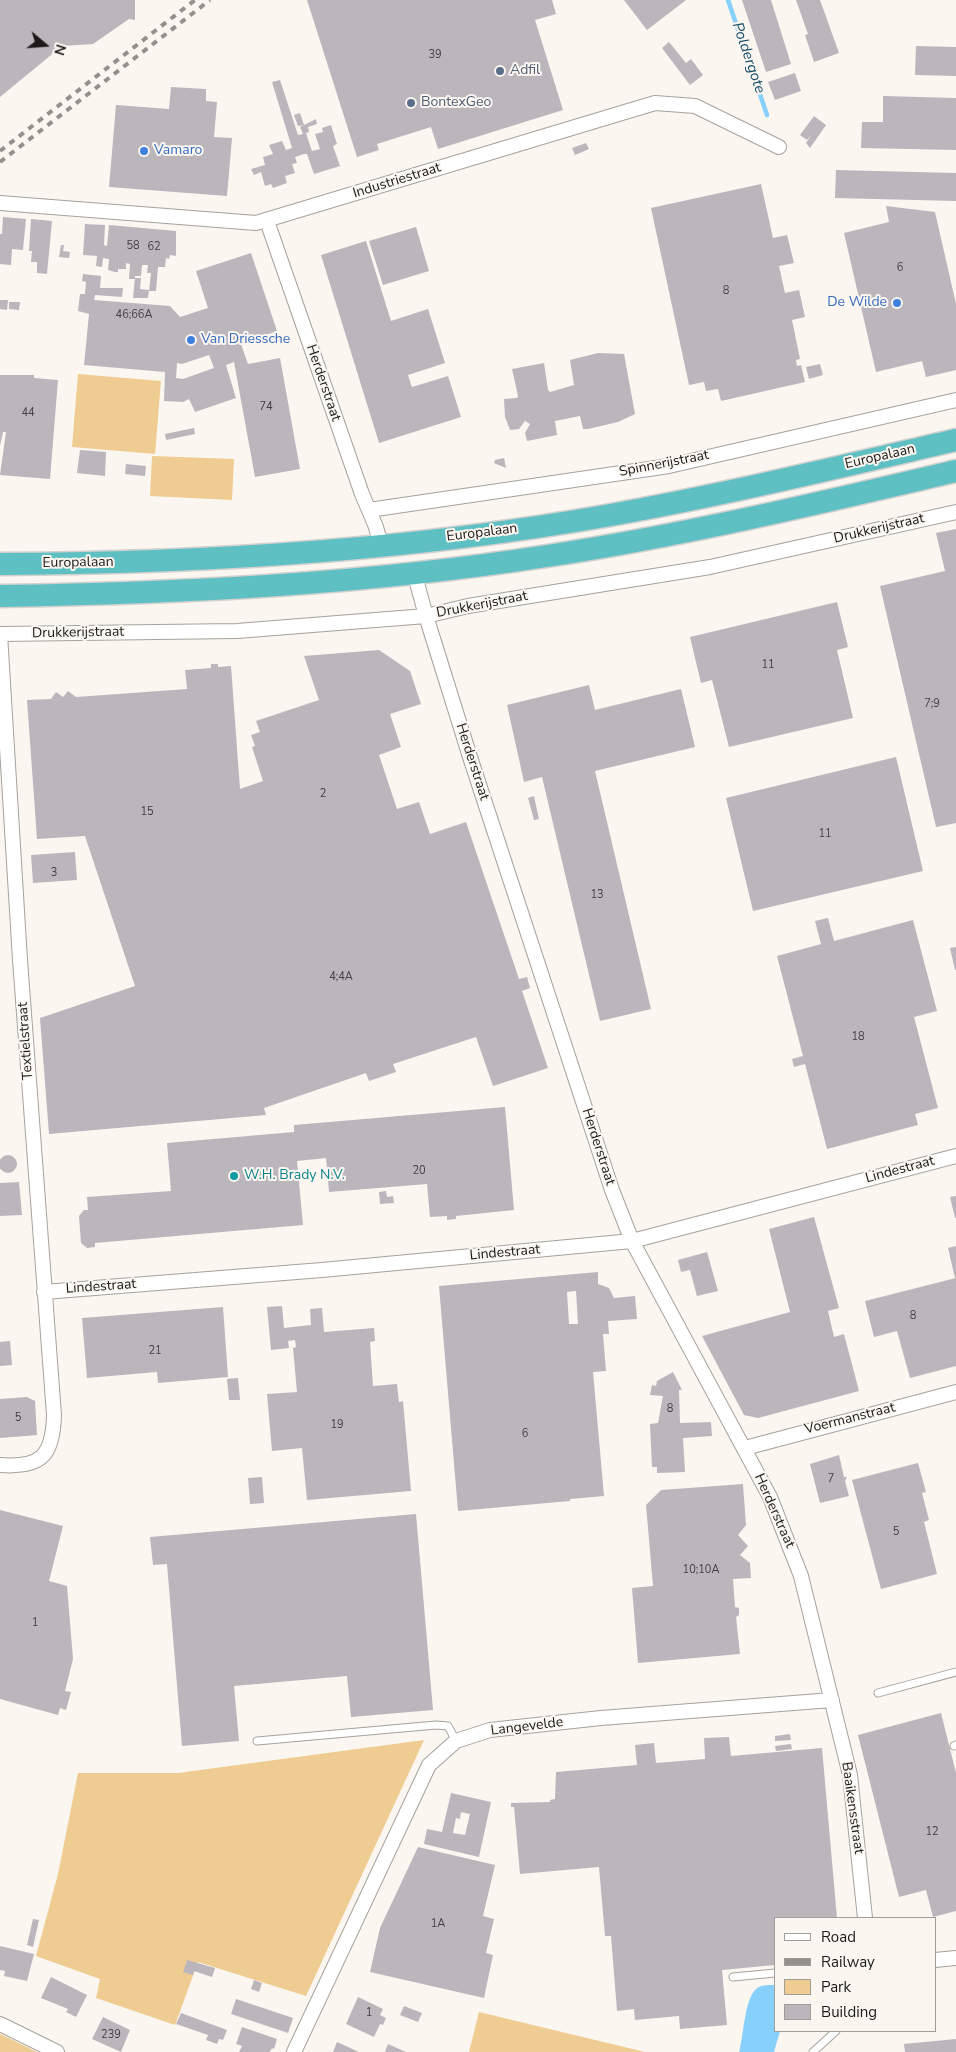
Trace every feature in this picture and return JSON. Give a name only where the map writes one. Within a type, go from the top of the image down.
[{"type":"highway","name":"Europalaan","points":[[0,564],[175,561],[380,545],[463,536],[603,516],[693,499],[956,440]]},
{"type":"highway","points":[[0,596],[260,587],[545,557],[700,530],[956,472]]},
{"type":"street","name":"Industriestraat","points":[[0,203],[256,222],[655,102],[695,106],[779,147]]},
{"type":"street","name":"Herderstraat","points":[[267,220],[376,527],[380,545]]},
{"type":"street","name":"Spinnerijstraat","points":[[369,510],[669,466],[956,400]]},
{"type":"street","name":"Drukkerijstraat","points":[[0,634],[237,631],[426,616],[468,606],[710,567],[956,512]]},
{"type":"street","name":"Herderstraat","points":[[414,572],[426,616],[606,1171],[632,1241],[770,1497],[801,1576],[832,1700]]},
{"type":"street","name":"Textielstraat","points":[[0,634],[20,960],[54,1416],[54,1432],[50,1448],[43,1457],[22,1466],[0,1465]]},
{"type":"street","name":"Lindestraat","points":[[44,1292],[322,1270],[632,1241],[956,1156]]},
{"type":"street","name":"Voermanstraat","points":[[744,1448],[956,1392]]},
{"type":"street","name":"Langevelde","points":[[294,2052],[429,1765],[456,1741],[490,1730],[601,1718],[832,1700]]},
{"type":"street","name":"Baaikensstraat","points":[[832,1700],[853,1798],[865,1917]]},
{"type":"street","points":[[936,1960],[956,1958]]},
{"type":"street","points":[[0,2024],[57,2052]]},
{"type":"lane","points":[[878,1693],[956,1672]]},
{"type":"lane","points":[[257,1741],[436,1725],[448,1726],[456,1741]]},
{"type":"lane","points":[[733,1977],[774,1974]]},
{"type":"lane","points":[[813,2052],[835,2032]]},
{"type":"green space","points":[[78,374],[161,381],[155,454],[72,447]]},
{"type":"green space","points":[[152,456],[234,459],[232,500],[150,496]]},
{"type":"green space","points":[[424,1740],[306,1996],[198,1962],[175,2025],[96,1998],[100,1979],[36,1956],[58,1874],[78,1773],[178,1773]]},
{"type":"green space","points":[[479,2012],[645,2052],[469,2052]]},
{"type":"green space","points":[[0,2034],[37,2052],[0,2052]]},
{"type":"water","points":[[765,1985],[774,1985],[774,2032],[780,2032],[774,2052],[739,2052],[750,1998],[754,1991]]},
{"type":"building","points":[[0,0],[135,0],[135,20],[129,19],[93,44],[62,46],[0,97]]},
{"type":"building","points":[[307,0],[552,0],[556,14],[535,20],[563,110],[438,149],[431,127],[377,144],[379,150],[357,157]]},
{"type":"building","points":[[624,0],[686,0],[647,30]]},
{"type":"building","points":[[742,0],[771,0],[791,64],[766,72]]},
{"type":"building","points":[[796,0],[820,0],[839,53],[814,62],[805,35],[808,34]]},
{"type":"building","points":[[669,42],[686,63],[691,59],[703,75],[690,85],[662,48]]},
{"type":"building","points":[[916,46],[956,47],[956,76],[915,75]]},
{"type":"building","points":[[795,73],[801,91],[775,100],[768,82]]},
{"type":"building","points":[[280,80],[298,135],[303,134],[300,127],[316,119],[317,124],[308,127],[309,132],[306,133],[312,151],[320,149],[315,134],[323,132],[322,128],[331,125],[337,144],[333,146],[340,166],[314,174],[307,154],[304,154],[295,157],[297,163],[292,164],[295,173],[285,176],[287,183],[273,188],[271,184],[265,186],[261,172],[254,175],[251,169],[265,165],[263,157],[273,154],[269,145],[282,141],[286,150],[292,148],[272,82]]},
{"type":"building","points":[[171,87],[206,89],[206,101],[217,102],[214,137],[232,138],[227,196],[109,187],[116,105],[169,109]]},
{"type":"building","points":[[883,96],[956,98],[956,150],[861,148],[862,122],[883,122]]},
{"type":"building","points":[[300,113],[304,125],[298,126],[294,115]]},
{"type":"building","points":[[814,116],[826,125],[810,148],[806,143],[812,134],[807,140],[800,135]]},
{"type":"building","points":[[586,143],[589,149],[575,155],[572,148]]},
{"type":"building","points":[[836,170],[956,173],[956,201],[835,198]]},
{"type":"building","points":[[761,184],[773,238],[787,235],[794,263],[779,266],[785,293],[799,290],[805,317],[792,320],[800,359],[796,360],[797,366],[801,365],[805,382],[721,401],[718,389],[706,391],[704,382],[689,385],[651,208]]},
{"type":"building","points":[[886,206],[935,212],[956,304],[956,370],[926,377],[922,361],[876,372],[844,233],[889,222]]},
{"type":"building","points":[[3,217],[26,219],[23,250],[12,249],[11,265],[0,264],[0,234],[2,234]]},
{"type":"building","points":[[31,219],[52,221],[47,274],[37,273],[37,262],[31,262],[32,251],[29,251]]},
{"type":"building","points":[[85,224],[105,225],[104,245],[107,246],[109,225],[176,231],[176,256],[170,255],[169,259],[166,258],[165,267],[158,267],[156,291],[149,291],[151,273],[147,273],[148,265],[142,265],[141,276],[129,279],[130,264],[126,263],[126,269],[118,269],[118,272],[115,272],[108,270],[109,259],[103,258],[102,267],[96,266],[97,256],[83,255]]},
{"type":"building","points":[[416,227],[429,271],[383,285],[369,241]]},
{"type":"building","points":[[366,241],[391,321],[428,309],[445,363],[408,375],[412,387],[448,376],[461,417],[379,443],[321,255]]},
{"type":"building","points":[[61,245],[64,245],[63,251],[70,252],[69,258],[59,257]]},
{"type":"building","points":[[251,253],[277,331],[241,344],[248,364],[280,358],[300,469],[255,477],[234,362],[226,365],[236,398],[195,412],[189,399],[183,402],[164,401],[165,372],[84,365],[89,314],[78,311],[80,294],[85,294],[86,282],[82,281],[83,274],[101,276],[100,288],[123,288],[122,297],[95,295],[94,300],[170,306],[180,317],[208,308],[196,271]],"holes":[[[209,355],[214,368],[183,379],[176,378],[177,363],[182,364]]]},
{"type":"building","points":[[135,278],[141,278],[140,289],[149,290],[148,298],[133,298]]},
{"type":"building","points":[[0,300],[8,300],[7,310],[0,309]]},
{"type":"building","points":[[9,302],[20,302],[19,310],[9,309]]},
{"type":"building","points":[[598,353],[624,354],[635,414],[618,422],[588,429],[583,429],[580,416],[555,421],[557,435],[527,441],[525,433],[530,424],[525,421],[519,429],[510,430],[505,417],[504,399],[517,398],[518,396],[512,369],[544,363],[548,390],[550,392],[574,385],[570,360]]},
{"type":"building","points":[[820,364],[823,375],[809,379],[806,367]]},
{"type":"building","points":[[0,375],[34,375],[34,378],[58,380],[50,479],[0,475],[6,432],[3,432],[0,446]]},
{"type":"building","points":[[194,428],[195,434],[166,440],[165,434]]},
{"type":"building","points":[[80,450],[106,452],[105,476],[77,473]]},
{"type":"building","points":[[504,458],[506,468],[494,463],[495,460]]},
{"type":"building","points":[[126,464],[146,466],[145,476],[125,474]]},
{"type":"building","points":[[956,529],[956,823],[936,827],[880,586],[945,571],[936,533]]},
{"type":"building","points":[[837,602],[848,647],[837,650],[853,718],[729,747],[712,680],[701,683],[690,637]]},
{"type":"building","points":[[379,650],[410,671],[421,704],[390,714],[401,747],[379,755],[397,809],[419,802],[430,834],[466,822],[519,979],[527,977],[530,988],[522,991],[548,1068],[493,1086],[476,1037],[393,1064],[396,1072],[369,1081],[366,1073],[264,1108],[266,1115],[49,1134],[40,1018],[135,986],[85,836],[37,839],[27,700],[51,699],[56,692],[63,697],[68,691],[76,697],[187,689],[185,670],[211,668],[211,664],[218,664],[218,667],[231,666],[240,789],[263,781],[252,747],[255,746],[251,735],[260,732],[256,721],[319,700],[304,656]]},
{"type":"building","points":[[589,685],[595,710],[681,689],[695,747],[595,771],[651,1009],[600,1021],[542,777],[524,782],[507,705]]},
{"type":"building","points":[[896,757],[923,871],[753,911],[726,798]]},
{"type":"building","points":[[534,796],[539,819],[534,820],[528,798]]},
{"type":"building","points":[[75,852],[77,880],[33,883],[31,855]]},
{"type":"building","points":[[828,918],[834,941],[913,920],[937,1011],[914,1017],[938,1108],[915,1114],[918,1125],[827,1149],[805,1064],[794,1067],[792,1059],[803,1056],[777,956],[821,944],[815,921]]},
{"type":"building","points":[[956,947],[956,970],[955,970],[950,948]]},
{"type":"building","points":[[505,1107],[514,1210],[456,1216],[456,1219],[447,1220],[447,1216],[430,1217],[427,1184],[329,1192],[326,1158],[297,1161],[303,1225],[95,1243],[95,1247],[87,1248],[81,1243],[79,1216],[84,1210],[88,1210],[87,1197],[171,1191],[167,1143],[294,1132],[294,1125]]},
{"type":"building","points":[[4,1155],[12,1155],[17,1160],[15,1171],[4,1173],[-1,1168],[-1,1160]]},
{"type":"building","points":[[19,1182],[22,1215],[0,1216],[0,1183]]},
{"type":"building","points":[[386,1191],[387,1197],[393,1196],[394,1203],[380,1204],[379,1192]]},
{"type":"building","points":[[956,1196],[956,1218],[955,1218],[950,1197]]},
{"type":"building","points":[[814,1217],[839,1308],[828,1311],[834,1337],[844,1334],[859,1391],[758,1418],[744,1415],[702,1336],[790,1312],[769,1229]]},
{"type":"building","points":[[956,1246],[956,1278],[955,1278],[948,1248]]},
{"type":"building","points":[[707,1252],[718,1291],[697,1296],[690,1270],[681,1272],[678,1260]]},
{"type":"building","points":[[598,1272],[598,1284],[609,1288],[614,1298],[635,1296],[637,1319],[608,1321],[609,1334],[603,1334],[606,1371],[593,1372],[604,1496],[458,1511],[439,1286]],"holes":[[[576,1291],[578,1324],[569,1324],[567,1292]]]},
{"type":"building","points":[[956,1278],[956,1366],[910,1378],[897,1331],[874,1337],[865,1301]]},
{"type":"building","points":[[282,1306],[284,1328],[311,1325],[310,1309],[322,1308],[324,1332],[374,1328],[375,1341],[370,1342],[373,1386],[397,1384],[399,1402],[403,1401],[411,1491],[307,1500],[302,1448],[272,1451],[267,1394],[297,1392],[293,1348],[296,1347],[295,1340],[288,1341],[289,1348],[271,1350],[267,1307]]},
{"type":"building","points":[[223,1307],[228,1377],[158,1383],[157,1372],[87,1378],[82,1318]]},
{"type":"building","points":[[10,1341],[12,1365],[0,1366],[0,1342]]},
{"type":"building","points":[[673,1372],[682,1390],[679,1390],[680,1423],[711,1422],[712,1436],[683,1438],[685,1472],[657,1473],[657,1467],[652,1467],[650,1424],[658,1423],[663,1396],[650,1395],[652,1385],[656,1386],[657,1381]]},
{"type":"building","points":[[238,1378],[240,1400],[229,1400],[227,1379]]},
{"type":"building","points":[[27,1397],[35,1401],[37,1435],[0,1438],[0,1399]]},
{"type":"building","points":[[839,1455],[844,1477],[847,1477],[845,1481],[849,1496],[820,1503],[810,1464]]},
{"type":"building","points":[[918,1463],[926,1492],[922,1493],[929,1520],[924,1522],[937,1574],[881,1589],[852,1480]]},
{"type":"building","points":[[262,1477],[264,1503],[250,1504],[248,1478]]},
{"type":"building","points":[[743,1484],[746,1525],[738,1535],[748,1546],[740,1555],[750,1563],[751,1578],[733,1579],[735,1607],[739,1608],[739,1615],[736,1617],[740,1654],[638,1663],[632,1588],[653,1586],[646,1505],[661,1490]]},
{"type":"building","points":[[0,1510],[63,1526],[49,1581],[67,1586],[73,1659],[65,1691],[71,1692],[66,1710],[60,1708],[58,1715],[0,1699]]},
{"type":"building","points":[[416,1514],[433,1710],[351,1717],[347,1676],[234,1686],[239,1741],[182,1746],[167,1564],[153,1565],[150,1537]]},
{"type":"building","points":[[941,1713],[956,1773],[956,1911],[933,1917],[926,1890],[899,1897],[858,1735]]},
{"type":"building","points":[[790,1734],[791,1740],[775,1741],[775,1736]]},
{"type":"building","points":[[729,1737],[731,1756],[822,1748],[837,1917],[774,1917],[774,1965],[722,1970],[727,2025],[680,2029],[679,2016],[635,2020],[634,2009],[617,2011],[611,1936],[605,1936],[599,1867],[520,1874],[514,1807],[511,1807],[511,1803],[550,1802],[550,1800],[555,1799],[556,1772],[637,1765],[635,1745],[654,1743],[656,1763],[705,1759],[704,1738]]},
{"type":"building","points":[[791,1744],[792,1749],[776,1751],[775,1746]]},
{"type":"building","points":[[451,1793],[491,1802],[479,1857],[424,1844],[427,1829],[442,1832]],"holes":[[[461,1812],[470,1814],[465,1835],[453,1833],[456,1818],[460,1819]]]},
{"type":"building","points":[[418,1847],[495,1865],[483,1916],[494,1919],[486,1953],[493,1955],[484,1998],[370,1972],[380,1928]]},
{"type":"building","points":[[33,1919],[39,1920],[33,1947],[27,1945]]},
{"type":"building","points":[[0,1946],[34,1954],[27,1981],[4,1976],[5,1971],[0,1970]]},
{"type":"building","points":[[187,1960],[215,1968],[212,1977],[194,1971],[193,1975],[183,1972]]},
{"type":"building","points":[[51,1977],[87,1995],[76,2017],[66,2012],[68,2009],[41,1998]]},
{"type":"building","points":[[254,1980],[262,1983],[259,1992],[251,1989]]},
{"type":"building","points":[[358,1997],[383,2009],[380,2015],[386,2018],[383,2025],[380,2024],[374,2037],[346,2024]]},
{"type":"building","points":[[236,1999],[293,2018],[288,2033],[231,2014]]},
{"type":"building","points":[[404,2006],[422,2013],[418,2022],[400,2015]]},
{"type":"building","points":[[181,2013],[227,2030],[223,2040],[219,2039],[217,2044],[206,2040],[208,2035],[176,2024]]},
{"type":"building","points":[[103,2017],[130,2030],[121,2052],[92,2039]]},
{"type":"building","points":[[242,2027],[277,2039],[274,2049],[272,2048],[270,2052],[239,2052],[242,2046],[236,2044]]},
{"type":"building","points":[[956,2039],[956,2052],[905,2052],[904,2044]]},
{"type":"building","points":[[337,2042],[359,2052],[333,2052]]},
{"type":"building","points":[[388,2044],[406,2052],[385,2052]]},
{"type":"waterway","name":"Poldergote","points":[[728,0],[767,115]]},
{"type":"railway","points":[[0,151],[195,0]]},
{"type":"railway","points":[[0,162],[210,0]]},
{"type":"place","name":"Adfil","points":[[500,71]]},
{"type":"place","name":"BontexGeo","points":[[411,103]]},
{"type":"place","name":"Vamaro","points":[[144,151]]},
{"type":"place","name":"De Wilde","points":[[897,303]]},
{"type":"place","name":"Van Driessche","points":[[191,340]]},
{"type":"place","name":"W.H. Brady N.V.","points":[[234,1176]]}]
